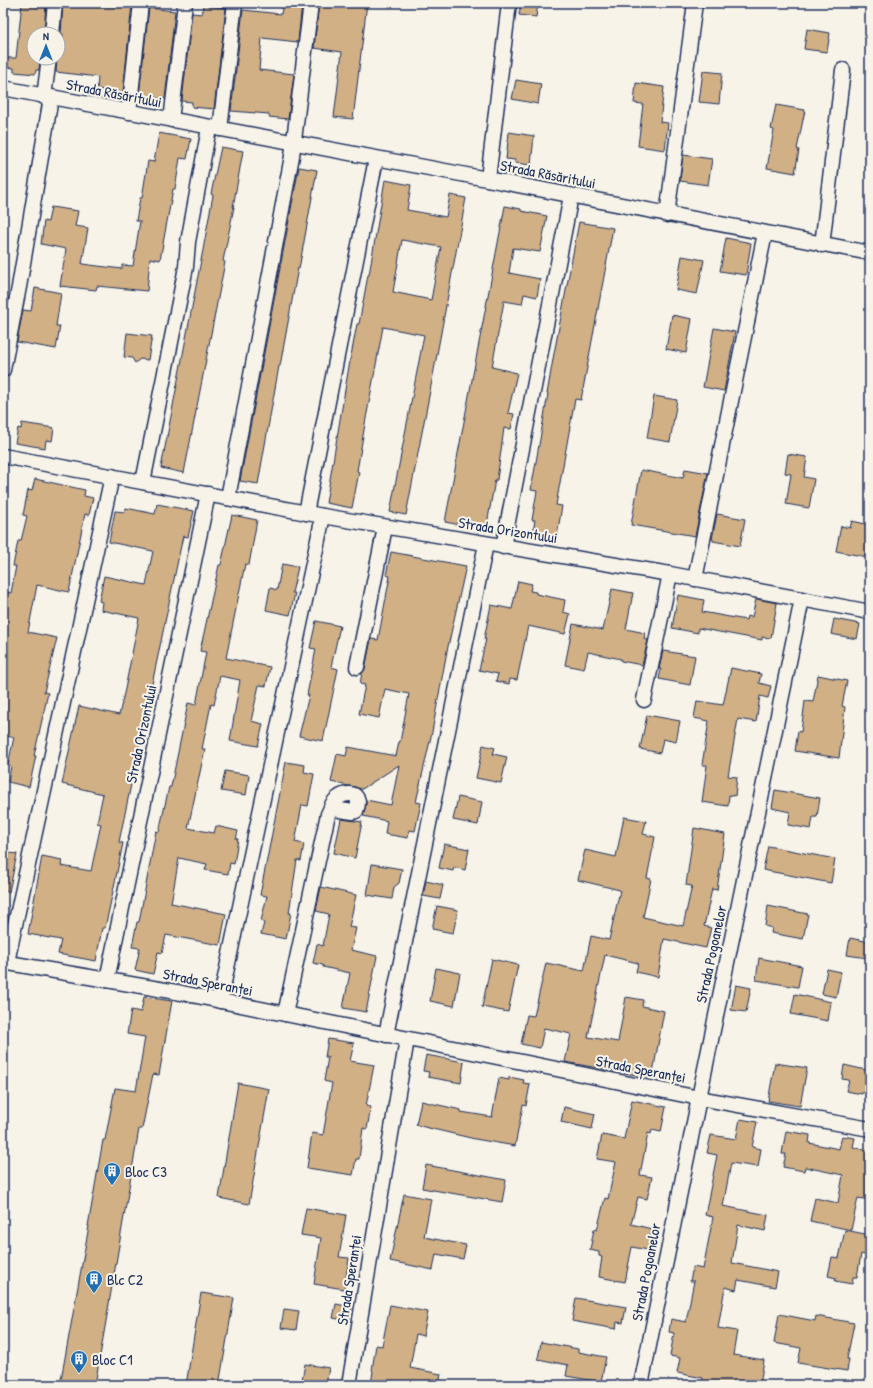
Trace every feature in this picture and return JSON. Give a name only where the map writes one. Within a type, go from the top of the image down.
[{"type":"street","points":[[53,26],[55,3]]},
{"type":"street","points":[[129,112],[141,3]]},
{"type":"street","points":[[171,120],[185,3]]},
{"type":"street","points":[[143,482],[186,267],[188,242],[214,128],[234,3]]},
{"type":"street","points":[[228,498],[294,143],[311,3]]},
{"type":"street","points":[[488,179],[509,3]]},
{"type":"street","points":[[667,215],[695,3]]},
{"type":"street","points":[[3,370],[19,287],[48,97],[49,66]]},
{"type":"street","points":[[822,245],[843,70]]},
{"type":"street","name":"Strada Răsăritului","points":[[3,88],[488,179],[667,215],[870,253]]},
{"type":"street","points":[[306,513],[376,158]]},
{"type":"street","points":[[503,547],[571,196]]},
{"type":"street","points":[[695,579],[765,233]]},
{"type":"street","name":"Strada Orizontului","points":[[3,456],[306,513],[670,574],[802,599]]},
{"type":"street","points":[[5,962],[112,476]]},
{"type":"street","name":"Strada Orizontului","points":[[107,980],[208,494]]},
{"type":"street","points":[[220,1001],[323,516]]},
{"type":"street","points":[[357,668],[385,527]]},
{"type":"street","points":[[386,1035],[486,544]]},
{"type":"street","points":[[644,700],[670,574]]},
{"type":"street","points":[[802,599],[870,612]]},
{"type":"street","name":"Strada Pogoanelor","points":[[641,1385],[698,1098],[802,599]]},
{"type":"street","points":[[285,1014],[330,810]]},
{"type":"street","name":"Strada Speranței","points":[[5,962],[220,1001],[698,1098],[870,1129]]},
{"type":"street","name":"Strada Speranței","points":[[349,1385],[407,1039]]},
{"type":"building","points":[[22,3],[46,3],[45,26],[26,26],[26,66],[39,66],[39,70],[36,70],[35,74],[14,72],[14,68],[6,67],[6,58],[16,58]]},
{"type":"building","points":[[63,3],[132,4],[123,93],[97,89],[98,77],[56,72],[56,66],[66,66],[66,26],[62,26]]},
{"type":"building","points":[[283,3],[302,3],[298,42],[262,38],[259,70],[294,74],[288,119],[269,117],[269,114],[231,111],[243,10],[281,14]]},
{"type":"building","points":[[319,3],[367,3],[353,119],[334,117],[342,52],[314,48]]},
{"type":"building","points":[[521,3],[538,3],[536,17],[519,15]]},
{"type":"building","points":[[203,5],[226,8],[214,109],[192,107],[192,102],[182,101],[192,13],[202,14]]},
{"type":"building","points":[[149,8],[175,11],[165,99],[142,97],[142,95],[139,95]]},
{"type":"building","points":[[807,29],[830,33],[827,52],[804,49]]},
{"type":"building","points":[[703,71],[722,73],[719,104],[699,102]]},
{"type":"building","points":[[516,80],[541,84],[538,104],[512,99]]},
{"type":"building","points":[[636,83],[664,87],[660,122],[668,123],[665,150],[638,146],[643,104],[634,103]]},
{"type":"building","points":[[776,105],[805,110],[797,149],[799,150],[795,173],[767,168],[774,130],[771,129]]},
{"type":"building","points":[[509,132],[534,136],[531,165],[515,163],[515,160],[506,159]]},
{"type":"building","points":[[159,133],[191,139],[187,159],[180,158],[160,260],[150,258],[147,291],[97,286],[96,290],[60,286],[66,249],[41,244],[44,221],[48,222],[51,207],[78,211],[75,226],[88,228],[82,264],[122,269],[122,265],[133,266],[140,221],[136,221],[140,198],[142,198],[148,161],[154,162]]},
{"type":"building","points":[[221,147],[243,151],[223,261],[225,262],[184,473],[161,468],[203,250],[213,195],[211,194]]},
{"type":"building","points":[[683,155],[712,159],[708,185],[680,181]]},
{"type":"building","points":[[299,167],[317,170],[258,484],[240,481]]},
{"type":"building","points":[[385,180],[411,185],[407,210],[446,217],[450,195],[466,198],[406,515],[390,512],[424,335],[383,327],[365,424],[357,471],[359,472],[352,508],[326,503],[357,324],[359,324]],"holes":[[[402,240],[441,247],[431,300],[393,292]]]},
{"type":"building","points":[[505,206],[547,216],[540,252],[513,248],[509,273],[540,279],[537,297],[524,294],[522,304],[504,301],[492,367],[517,373],[508,413],[514,414],[511,429],[504,428],[497,480],[495,480],[486,530],[445,522]]},
{"type":"building","points":[[579,222],[613,228],[581,400],[575,399],[556,505],[562,506],[557,536],[533,532],[535,520],[532,520],[537,491],[531,490],[553,359]]},
{"type":"building","points":[[726,238],[751,243],[746,275],[720,271]]},
{"type":"building","points":[[682,256],[704,260],[697,294],[676,290]]},
{"type":"building","points":[[35,288],[61,293],[56,326],[60,326],[56,349],[17,342],[23,310],[31,311]]},
{"type":"building","points":[[672,315],[692,319],[686,353],[666,349]]},
{"type":"building","points":[[714,328],[735,332],[724,391],[703,387]]},
{"type":"building","points":[[127,333],[152,336],[148,360],[140,359],[135,363],[132,358],[124,357]]},
{"type":"building","points":[[654,396],[677,400],[670,442],[647,438]]},
{"type":"building","points":[[22,423],[54,428],[52,441],[46,440],[45,448],[15,443],[18,428],[21,429]]},
{"type":"building","points":[[788,454],[807,457],[804,477],[814,479],[809,508],[786,504],[791,474],[785,473]]},
{"type":"building","points":[[685,469],[708,473],[695,536],[631,525],[641,470],[683,478]]},
{"type":"building","points":[[35,479],[85,490],[84,496],[93,498],[89,515],[85,514],[69,592],[37,585],[28,632],[57,638],[44,692],[48,693],[34,756],[36,756],[29,787],[8,782],[11,766],[8,765],[14,737],[3,736],[3,611],[7,592],[11,593],[16,566],[13,566],[18,541],[21,541],[27,516],[23,515],[28,490],[32,491]]},
{"type":"building","points":[[157,504],[194,511],[188,537],[183,536],[119,842],[123,843],[105,928],[102,928],[96,961],[58,954],[61,940],[28,934],[42,856],[62,860],[61,866],[91,871],[101,824],[97,823],[103,794],[62,784],[79,706],[119,715],[125,689],[139,618],[101,610],[102,602],[99,601],[104,576],[146,585],[153,551],[109,542],[115,511],[125,512],[126,508],[155,514]]},
{"type":"building","points":[[717,514],[745,519],[740,546],[713,541],[712,539]]},
{"type":"building","points":[[232,515],[257,520],[249,565],[245,564],[226,658],[270,667],[266,686],[259,685],[251,721],[263,724],[258,746],[230,741],[240,680],[220,676],[214,705],[211,704],[202,749],[205,749],[188,828],[214,833],[216,826],[238,831],[234,864],[230,863],[228,874],[205,870],[207,864],[179,858],[171,903],[226,914],[220,945],[166,935],[162,953],[158,952],[153,974],[135,970],[140,948],[132,947],[137,922],[139,922],[156,831],[159,832],[169,787],[171,787],[188,703],[196,705],[206,652],[200,651],[219,565],[221,565]]},
{"type":"building","points":[[852,521],[870,525],[870,544],[867,557],[836,551],[841,526],[850,528]]},
{"type":"building","points":[[391,552],[466,566],[416,802],[421,803],[415,831],[409,830],[408,838],[385,834],[387,821],[363,816],[366,800],[391,805],[399,765],[362,789],[331,782],[337,754],[346,756],[348,747],[396,756],[400,742],[409,694],[385,689],[379,718],[359,714],[365,685],[360,684],[362,673],[365,669],[371,639],[378,640],[390,576],[386,575]]},
{"type":"building","points":[[282,564],[298,567],[292,593],[295,593],[290,615],[266,610],[270,588],[277,590]]},
{"type":"building","points":[[518,581],[532,584],[530,591],[536,592],[536,594],[565,600],[563,612],[570,614],[565,634],[528,626],[517,680],[510,679],[509,684],[496,681],[498,674],[479,670],[486,639],[484,639],[491,605],[512,609]]},
{"type":"building","points":[[612,589],[633,593],[626,629],[645,633],[644,639],[648,640],[642,665],[588,652],[584,669],[565,665],[573,624],[603,630]]},
{"type":"building","points":[[678,595],[704,600],[702,612],[746,620],[747,616],[752,617],[756,599],[777,603],[771,638],[762,637],[762,640],[698,628],[698,633],[672,628]]},
{"type":"building","points":[[834,619],[860,624],[857,639],[831,634]]},
{"type":"building","points":[[316,621],[340,626],[331,667],[338,669],[323,741],[299,736],[309,695],[307,695],[316,649],[310,648]]},
{"type":"building","points":[[663,651],[695,656],[690,685],[659,679],[661,669],[659,669]]},
{"type":"building","points":[[731,668],[761,674],[759,683],[771,686],[768,698],[760,696],[756,722],[738,719],[728,776],[737,777],[735,796],[729,795],[728,806],[702,802],[707,765],[702,765],[709,721],[694,718],[697,701],[723,705]]},
{"type":"building","points":[[818,675],[847,681],[842,706],[845,707],[839,758],[795,751],[798,731],[801,732],[805,701],[813,702]]},
{"type":"building","points":[[647,715],[680,721],[676,742],[663,739],[660,753],[640,749]]},
{"type":"building","points":[[483,745],[495,748],[493,754],[507,757],[501,783],[476,778]]},
{"type":"building","points":[[286,762],[305,765],[304,772],[314,774],[308,806],[302,805],[295,842],[304,844],[301,861],[297,860],[289,913],[291,913],[286,939],[261,934],[264,923],[261,921],[267,896],[260,895]]},
{"type":"building","points":[[225,771],[249,775],[246,795],[221,791]]},
{"type":"building","points":[[775,790],[820,798],[817,817],[813,817],[811,829],[788,825],[790,812],[772,808]]},
{"type":"building","points":[[458,797],[482,802],[478,825],[453,820]]},
{"type":"building","points":[[624,817],[646,821],[643,834],[655,837],[647,878],[651,879],[643,917],[683,926],[692,886],[686,885],[694,828],[725,834],[717,890],[712,889],[704,926],[711,928],[706,948],[664,939],[658,977],[636,972],[638,963],[605,955],[588,1037],[618,1042],[626,997],[643,1000],[642,1006],[664,1011],[652,1078],[565,1062],[571,1034],[544,1028],[540,1048],[521,1044],[527,1015],[534,1016],[546,963],[584,971],[591,936],[609,940],[620,890],[578,880],[585,850],[616,857]]},
{"type":"building","points":[[341,819],[362,822],[355,858],[334,853]]},
{"type":"building","points":[[444,844],[469,849],[465,870],[454,867],[453,871],[439,868]]},
{"type":"building","points":[[768,846],[835,859],[831,883],[763,870]]},
{"type":"building","points":[[3,852],[17,854],[9,892],[3,891]]},
{"type":"building","points":[[372,864],[402,869],[399,883],[394,887],[392,899],[367,895]]},
{"type":"building","points":[[426,881],[443,885],[440,899],[423,896]]},
{"type":"building","points":[[321,887],[356,895],[349,927],[356,928],[351,950],[377,956],[366,1012],[343,1008],[350,973],[323,967],[323,965],[313,963],[317,944],[323,946],[329,914],[316,911]]},
{"type":"building","points":[[437,906],[458,910],[453,933],[432,929]]},
{"type":"building","points":[[768,906],[808,914],[803,939],[771,933],[772,928],[765,926]]},
{"type":"building","points":[[850,938],[870,942],[868,958],[847,955]]},
{"type":"building","points":[[759,958],[802,966],[798,987],[756,980]]},
{"type":"building","points":[[492,959],[518,965],[508,1012],[482,1007]]},
{"type":"building","points":[[436,968],[460,973],[454,1006],[430,1001]]},
{"type":"building","points":[[827,969],[841,972],[836,997],[822,994]]},
{"type":"building","points":[[736,985],[751,988],[746,1012],[731,1010]]},
{"type":"building","points":[[795,994],[831,1002],[828,1021],[791,1014]]},
{"type":"building","points":[[144,997],[172,1001],[159,1075],[153,1074],[142,1129],[139,1129],[95,1385],[60,1385],[103,1140],[105,1140],[115,1088],[136,1091],[145,1037],[127,1034],[131,1010],[141,1012]]},
{"type":"building","points":[[328,1039],[354,1043],[350,1061],[374,1065],[366,1106],[371,1107],[367,1129],[363,1128],[359,1159],[356,1159],[353,1175],[307,1168],[312,1133],[323,1135],[332,1083],[324,1081],[328,1057],[325,1057]]},
{"type":"building","points":[[426,1055],[464,1062],[461,1083],[428,1077],[429,1072],[423,1071]]},
{"type":"building","points":[[775,1063],[807,1068],[800,1106],[768,1101]]},
{"type":"building","points":[[844,1065],[870,1071],[870,1093],[863,1092],[862,1094],[846,1091],[849,1080],[842,1079]]},
{"type":"building","points":[[509,1077],[524,1080],[523,1083],[530,1084],[526,1106],[523,1105],[515,1146],[475,1139],[416,1125],[421,1101],[461,1110],[461,1112],[492,1117],[499,1078],[509,1080]]},
{"type":"building","points":[[238,1083],[269,1089],[249,1204],[219,1198]]},
{"type":"building","points":[[632,1100],[666,1107],[661,1132],[652,1130],[651,1134],[648,1133],[640,1175],[652,1177],[647,1199],[638,1197],[631,1224],[652,1229],[648,1250],[632,1247],[625,1282],[599,1277],[602,1257],[599,1256],[599,1252],[590,1250],[594,1229],[597,1230],[605,1198],[608,1199],[616,1162],[597,1159],[602,1135],[624,1139]]},
{"type":"building","points":[[564,1107],[595,1114],[592,1129],[561,1122]]},
{"type":"building","points":[[740,1119],[757,1122],[752,1147],[761,1149],[758,1167],[731,1163],[723,1206],[768,1215],[765,1231],[738,1225],[732,1263],[778,1272],[775,1287],[738,1280],[736,1290],[725,1287],[718,1328],[737,1331],[733,1355],[764,1360],[760,1385],[702,1385],[703,1378],[677,1373],[680,1358],[670,1356],[674,1333],[669,1332],[671,1319],[686,1322],[694,1281],[690,1281],[693,1267],[703,1269],[713,1217],[705,1215],[717,1155],[707,1153],[711,1135],[736,1139]]},
{"type":"building","points":[[786,1131],[810,1135],[809,1143],[839,1149],[842,1136],[855,1138],[853,1147],[870,1151],[870,1200],[858,1198],[851,1230],[810,1221],[815,1198],[838,1203],[843,1175],[805,1167],[804,1171],[783,1167],[786,1154],[782,1154]]},
{"type":"building","points":[[426,1165],[506,1180],[502,1202],[422,1188]]},
{"type":"building","points":[[404,1194],[431,1199],[424,1237],[466,1245],[463,1259],[436,1254],[433,1270],[390,1261]]},
{"type":"building","points":[[306,1208],[346,1215],[339,1257],[349,1258],[344,1289],[314,1284],[321,1238],[301,1235]]},
{"type":"building","points":[[845,1230],[870,1235],[870,1256],[861,1254],[857,1277],[853,1277],[852,1284],[835,1281],[836,1278],[828,1276],[832,1257],[839,1258]]},
{"type":"building","points":[[201,1293],[234,1298],[219,1385],[186,1385]]},
{"type":"building","points":[[576,1298],[626,1307],[623,1323],[617,1322],[616,1329],[572,1321]]},
{"type":"building","points":[[336,1304],[352,1307],[349,1321],[333,1318]]},
{"type":"building","points":[[390,1305],[428,1312],[423,1336],[416,1334],[410,1368],[441,1374],[439,1385],[371,1385],[376,1345],[382,1346]]},
{"type":"building","points":[[284,1309],[299,1311],[296,1330],[281,1328]]},
{"type":"building","points":[[779,1314],[815,1321],[816,1316],[854,1323],[847,1359],[849,1359],[847,1371],[798,1363],[801,1348],[774,1343]]},
{"type":"building","points":[[541,1342],[578,1349],[578,1352],[606,1357],[601,1382],[566,1376],[568,1365],[538,1359]]},
{"type":"building","points":[[305,1364],[329,1368],[326,1385],[301,1385]]},
{"type":"place","name":"Bloc C3","points":[[112,1186]]},
{"type":"place","name":"Blc C2","points":[[94,1294]]},
{"type":"place","name":"Bloc C1","points":[[79,1374]]}]
